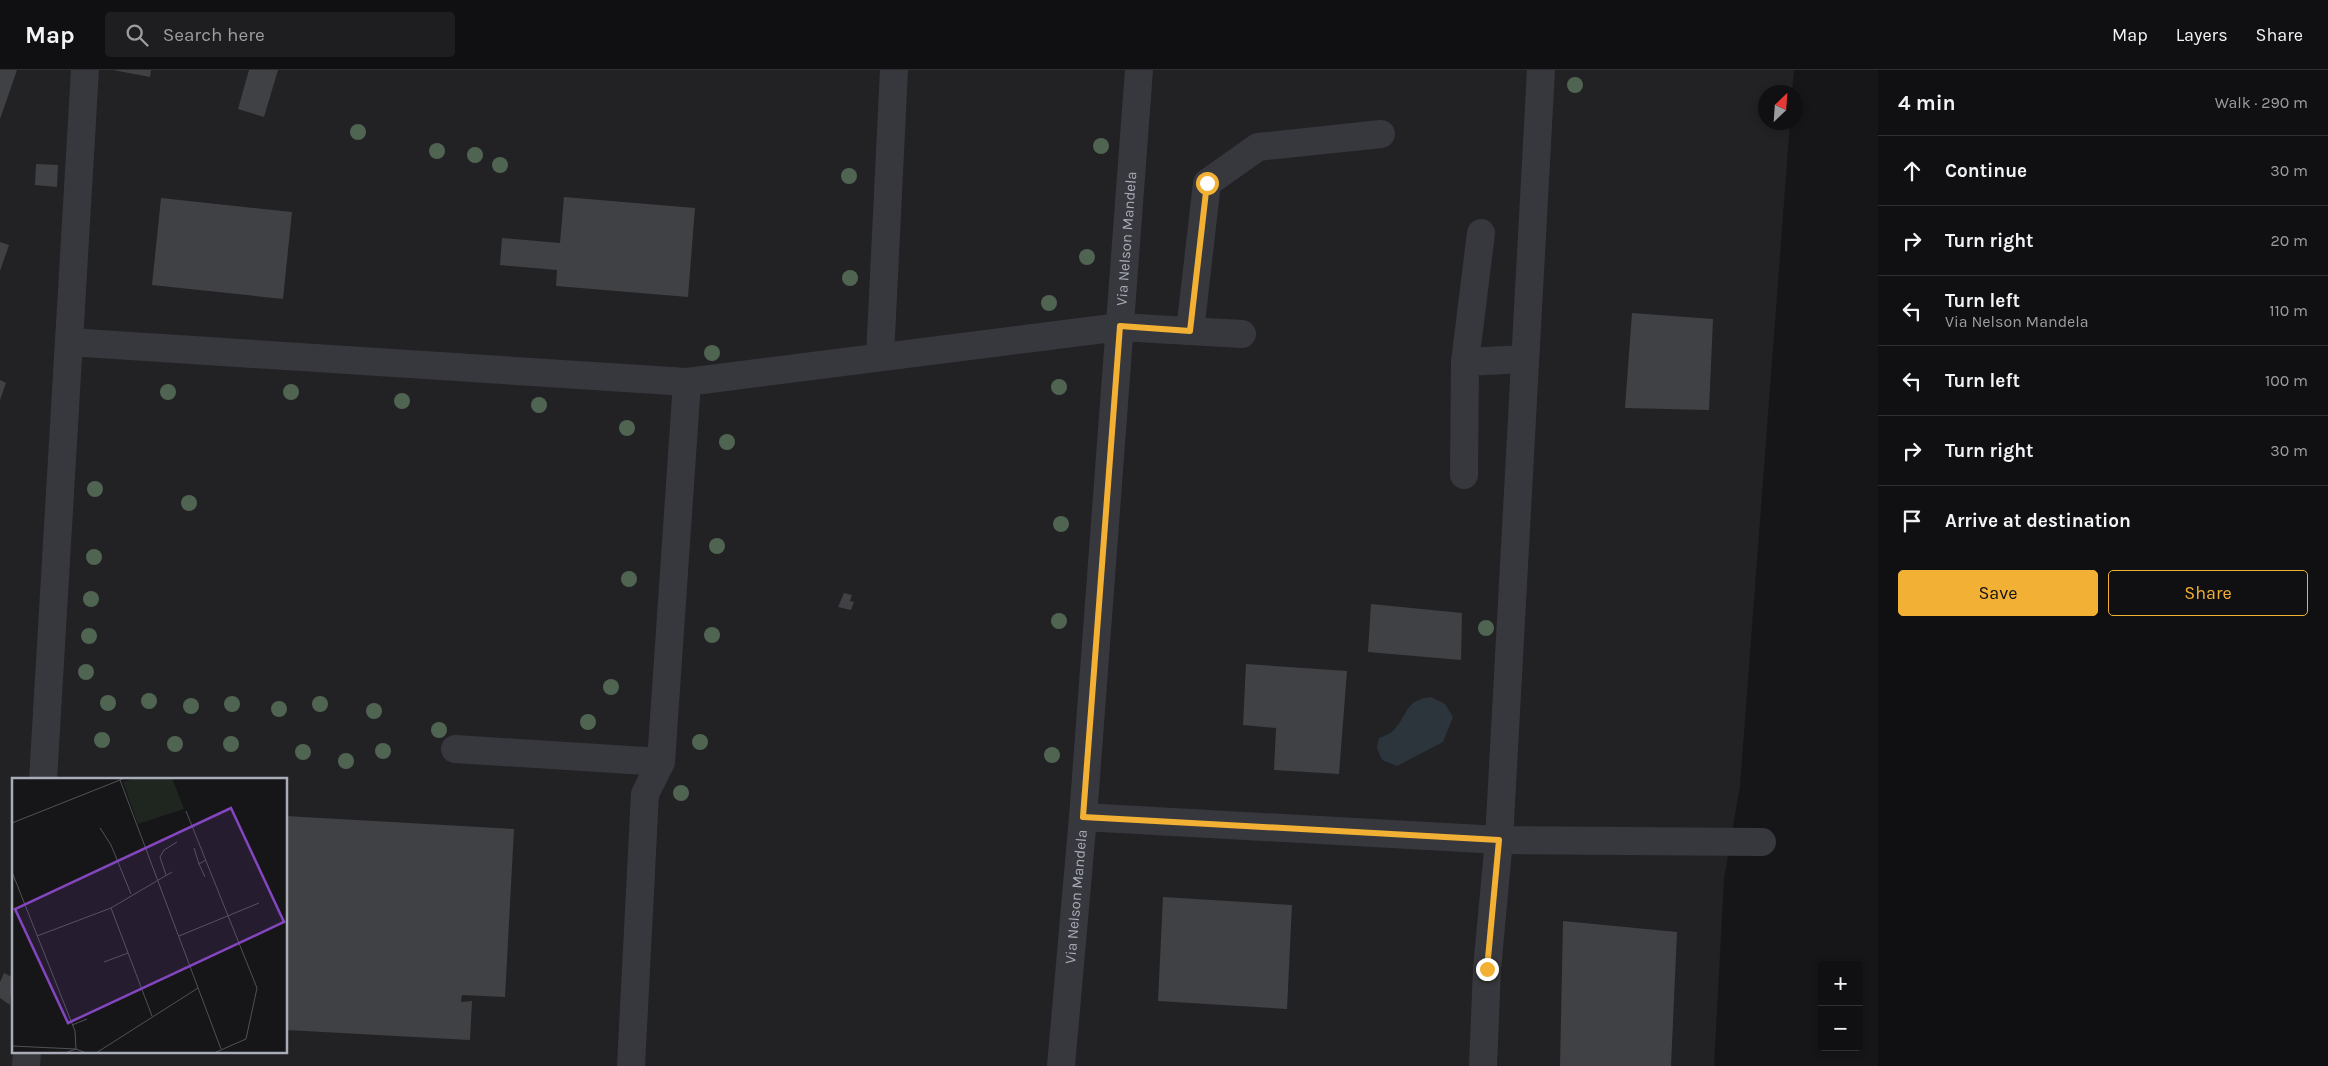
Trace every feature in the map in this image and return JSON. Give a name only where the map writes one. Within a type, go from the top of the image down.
[{"type":"street","points":[[43,778],[85,70]]},
{"type":"street","points":[[880,357],[894,70]]},
{"type":"street","name":"Via Nelson Mandela","points":[[1061,1066],[1083,817],[1139,70]]},
{"type":"street","points":[[1483,1066],[1487,969],[1499,840],[1541,70]]},
{"type":"street","points":[[1190,331],[1207,183],[1258,147],[1381,134]]},
{"type":"street","points":[[1464,475],[1465,362],[1481,233]]},
{"type":"street","points":[[69,342],[687,382],[1120,326],[1242,334]]},
{"type":"street","points":[[1465,362],[1525,359]]},
{"type":"street","points":[[631,1066],[645,794],[661,762],[687,382]]},
{"type":"street","points":[[454,749],[661,762]]},
{"type":"street","points":[[1083,817],[1499,840],[1762,842]]},
{"type":"shaded area","points":[[0,70],[1794,70],[1793,85],[1758,85],[1758,130],[1789,130],[1740,786],[1724,879],[1714,1066],[0,1066]]},
{"type":"shaded area","points":[[1431,697],[1445,704],[1453,717],[1443,742],[1397,766],[1382,760],[1377,748],[1379,738],[1394,730],[1412,704]]},
{"type":"building","points":[[0,70],[17,70],[0,119]]},
{"type":"building","points":[[113,70],[151,70],[150,77]]},
{"type":"building","points":[[249,70],[278,70],[264,117],[238,109]]},
{"type":"building","points":[[36,164],[58,165],[57,187],[35,185]]},
{"type":"building","points":[[564,197],[695,208],[688,297],[556,286],[557,270],[500,265],[502,238],[560,243]]},
{"type":"building","points":[[161,198],[292,212],[283,299],[152,285]]},
{"type":"building","points":[[0,242],[9,245],[0,271]]},
{"type":"building","points":[[1632,313],[1713,319],[1709,410],[1625,408]]},
{"type":"building","points":[[0,380],[6,383],[0,400]]},
{"type":"building","points":[[844,593],[852,595],[850,601],[854,602],[851,610],[838,607]]},
{"type":"building","points":[[1371,604],[1462,613],[1461,660],[1368,652]]},
{"type":"building","points":[[1246,664],[1347,671],[1339,774],[1274,770],[1276,728],[1243,725]]},
{"type":"building","points":[[288,816],[514,829],[505,997],[462,995],[461,1002],[472,1001],[470,1040],[288,1030]]},
{"type":"building","points":[[1163,897],[1292,905],[1287,1009],[1158,1001]]},
{"type":"building","points":[[1563,921],[1677,932],[1671,1066],[1560,1066]]},
{"type":"building","points":[[4,973],[12,977],[10,1005],[0,998],[0,982]]},
{"type":"route","points":[[1207,183],[1190,331],[1120,326],[1083,817],[1499,840],[1487,969]]}]
